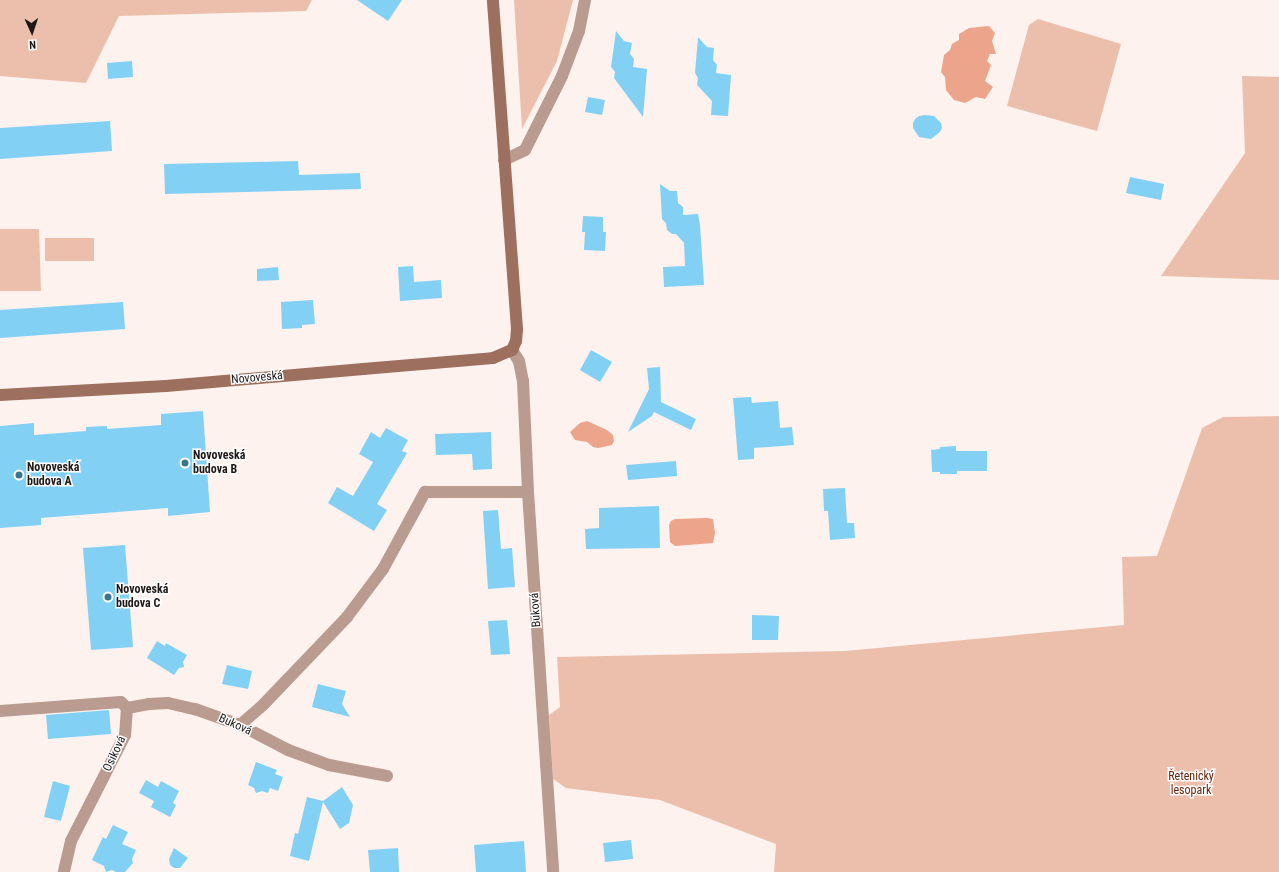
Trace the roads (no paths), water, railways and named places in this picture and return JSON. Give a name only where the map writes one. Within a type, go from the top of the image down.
[{"type":"street","points":[[493,0],[517,328],[516,341],[512,350]]},
{"type":"street","points":[[504,160],[525,150],[562,76],[579,31],[585,0]]},
{"type":"street","name":"Novoveská","points":[[0,395],[166,386],[370,369],[493,358],[512,350]]},
{"type":"street","name":"Buková","points":[[512,350],[519,361],[522,374],[528,492],[553,872]]},
{"type":"street","points":[[240,725],[263,705],[347,617],[383,569],[425,492],[528,492]]},
{"type":"street","points":[[0,711],[121,702],[127,708]]},
{"type":"street","name":"Buková","points":[[127,708],[149,704],[168,703],[195,709],[240,725],[288,750],[328,765],[387,776]]},
{"type":"street","name":"Osiková","points":[[64,872],[71,841],[125,735],[127,708]]},
{"type":"place","name":"Novoveská budova B","points":[[185,463]]},
{"type":"place","name":"Novoveská budova A","points":[[19,475]]},
{"type":"place","name":"Novoveská budova C","points":[[108,597]]},
{"type":"park label","name":"Řetenický lesopark","points":[[1191,784]]}]
